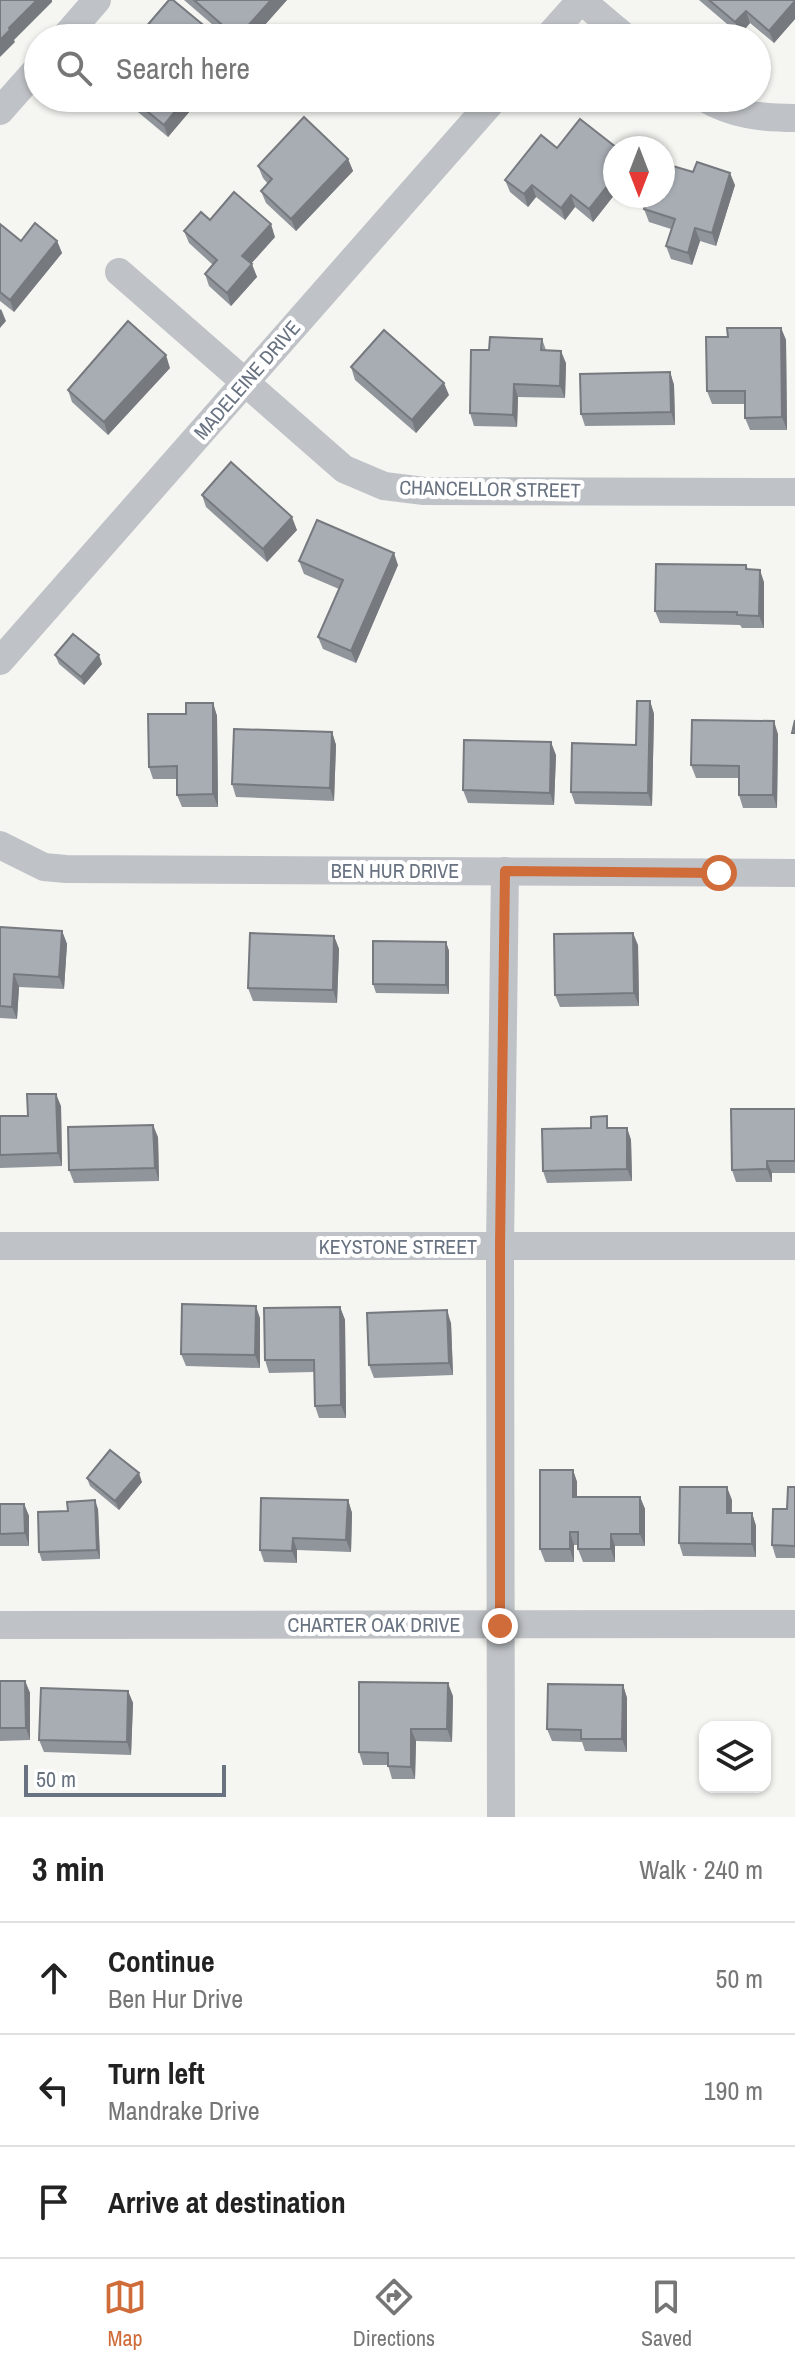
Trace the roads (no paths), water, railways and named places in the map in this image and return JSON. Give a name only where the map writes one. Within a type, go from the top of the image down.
[{"type":"street","points":[[76,24],[97,0]]},
{"type":"street","points":[[560,24],[581,0],[609,24]]},
{"type":"street","points":[[0,111],[24,84]]},
{"type":"street","name":"MADELEINE DRIVE","points":[[0,661],[483,112]]},
{"type":"street","points":[[736,112],[767,118],[795,118]]},
{"type":"street","name":"CHANCELLOR STREET","points":[[119,272],[344,469],[384,486],[424,491],[795,492]]},
{"type":"street","name":"BEN HUR DRIVE","points":[[0,845],[44,867],[66,869],[795,873]]},
{"type":"street","points":[[501,1817],[500,1247],[505,871]]},
{"type":"street","name":"KEYSTONE STREET","points":[[0,1246],[795,1246]]},
{"type":"street","name":"CHARTER OAK DRIVE","points":[[0,1625],[795,1624]]}]
